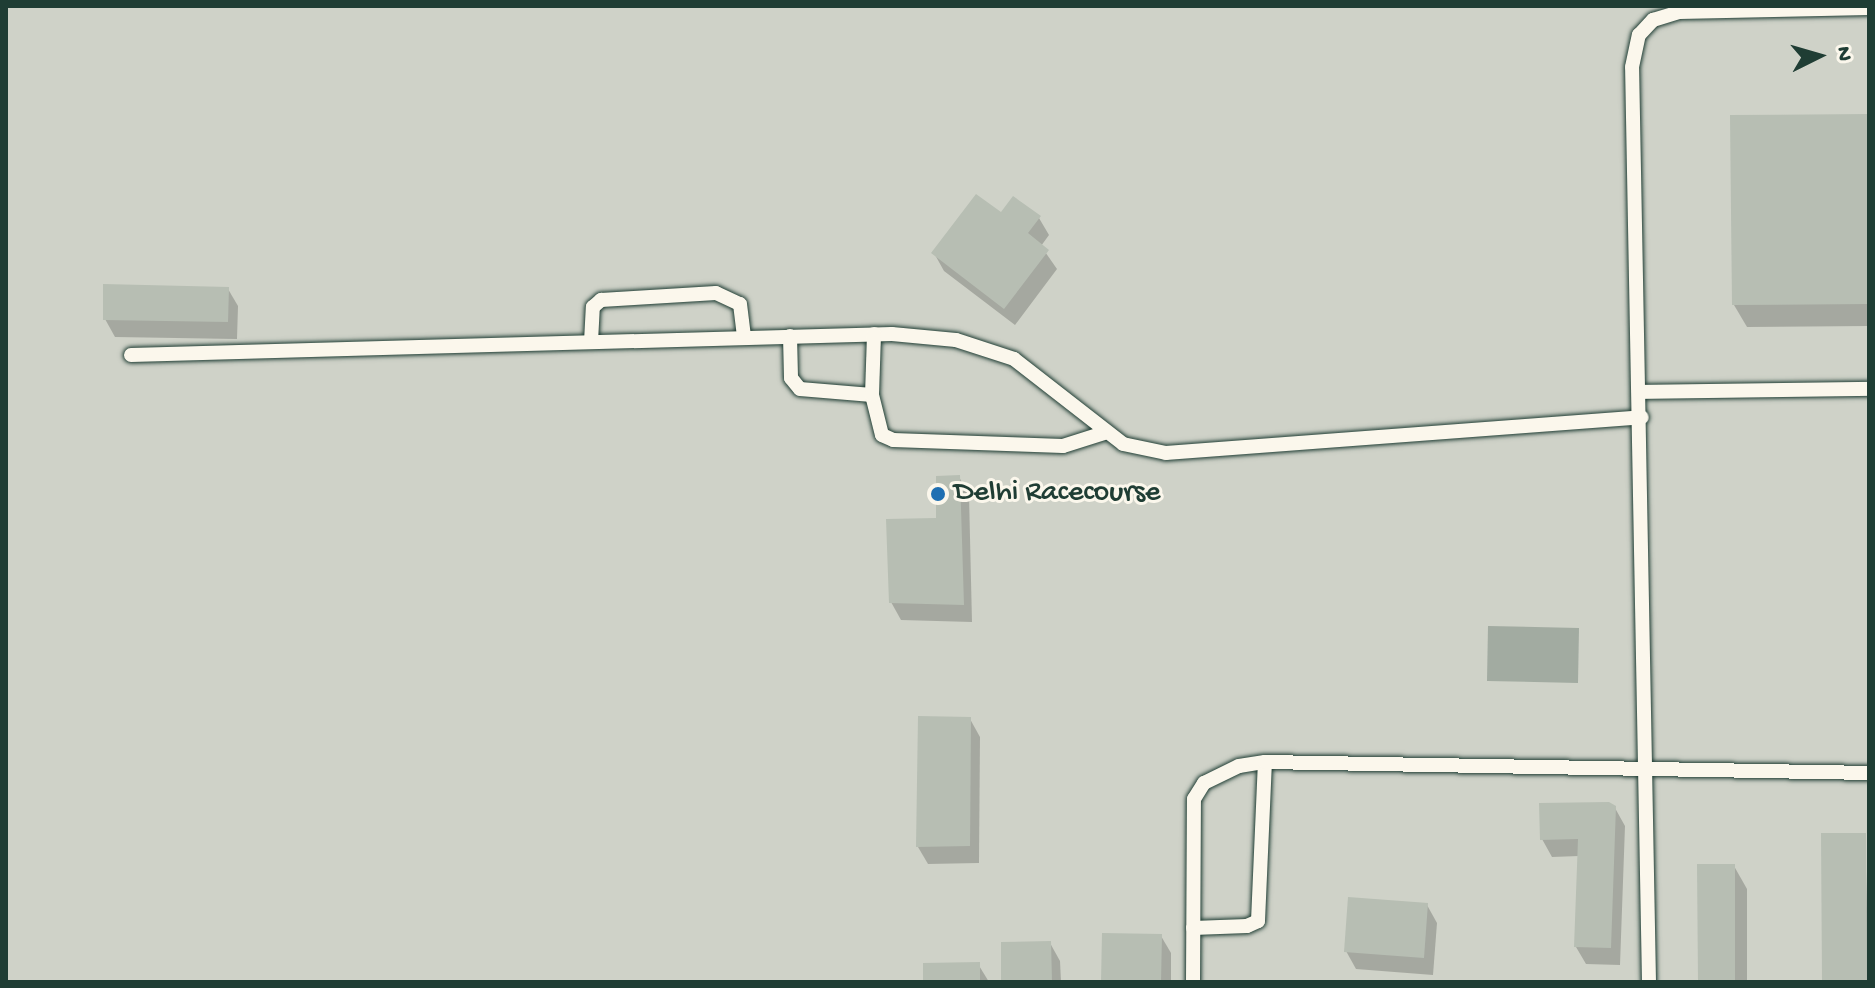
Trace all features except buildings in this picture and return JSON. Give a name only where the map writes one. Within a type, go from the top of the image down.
[{"type":"lane","points":[[1649,982],[1649,767],[1632,67],[1639,35],[1653,20],[1679,12],[1869,8]]},
{"type":"lane","points":[[591,342],[593,307],[601,300],[716,293],[740,304],[744,338]]},
{"type":"lane","points":[[131,355],[874,334],[956,340],[1014,359],[1104,433],[1123,444],[1192,453],[1642,417]]},
{"type":"lane","points":[[874,334],[872,395],[882,435],[893,440],[1063,446],[1104,433]]},
{"type":"lane","points":[[790,336],[791,378],[800,389],[872,395]]},
{"type":"lane","points":[[1641,392],[1869,389]]},
{"type":"lane","points":[[1193,928],[1247,926],[1258,921],[1265,762]]},
{"type":"lane","points":[[1193,982],[1194,799],[1204,783],[1221,774],[1265,762],[1869,773]]},
{"type":"shaded area","name":"Delhi Racecourse","points":[[6,6],[1869,6],[1869,982],[6,982]]},
{"type":"shaded area","points":[[1488,626],[1579,628],[1578,683],[1487,681]]},
{"type":"place","name":"Delhi Racecourse","points":[[938,494]]}]
